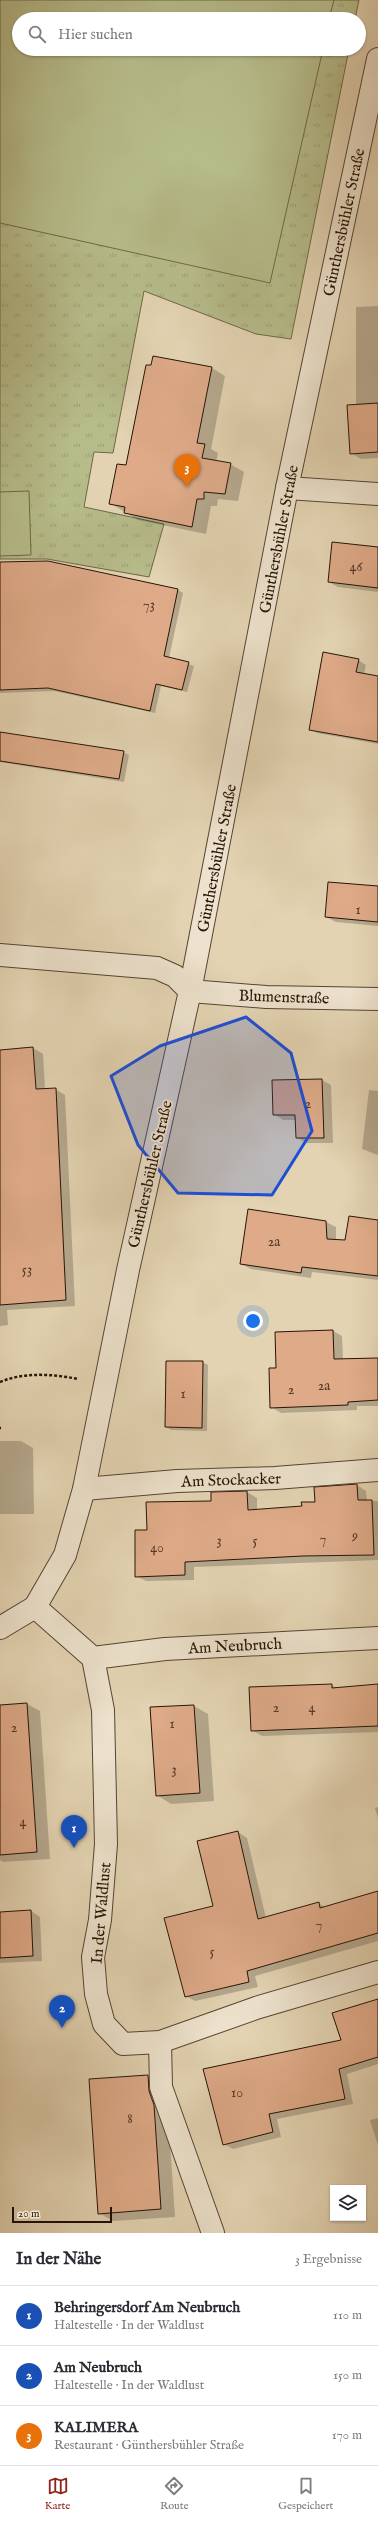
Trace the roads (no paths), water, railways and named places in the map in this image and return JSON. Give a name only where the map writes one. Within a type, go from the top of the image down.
[{"type":"street","name":"Günthersbühler Straße","points":[[0,1628],[35,1607],[65,1555],[84,1489],[128,1270],[190,991],[287,488],[378,59]]},
{"type":"street","points":[[287,488],[378,494]]},
{"type":"street","points":[[0,955],[157,968],[175,976],[190,991]]},
{"type":"street","name":"Blumenstraße","points":[[190,991],[266,997],[378,999]]},
{"type":"street","name":"Am Stockacker","points":[[84,1489],[177,1481],[275,1478],[378,1470]]},
{"type":"street","points":[[35,1607],[93,1658]]},
{"type":"street","name":"Am Neubruch","points":[[93,1658],[165,1649],[378,1638]]},
{"type":"street","name":"In der Waldlust","points":[[93,1658],[103,1710],[106,1844],[100,1920],[93,1958],[96,1994],[104,2024],[123,2044],[160,2042],[256,2008],[378,1972]]},
{"type":"street","points":[[160,2042],[161,2086],[213,2233]]},
{"type":"place","name":"KALIMERA","points":[[187,487]]},
{"type":"place","name":"Behringersdorf Am Neubruch","points":[[74,1848]]},
{"type":"place","name":"Am Neubruch","points":[[62,2028]]}]
